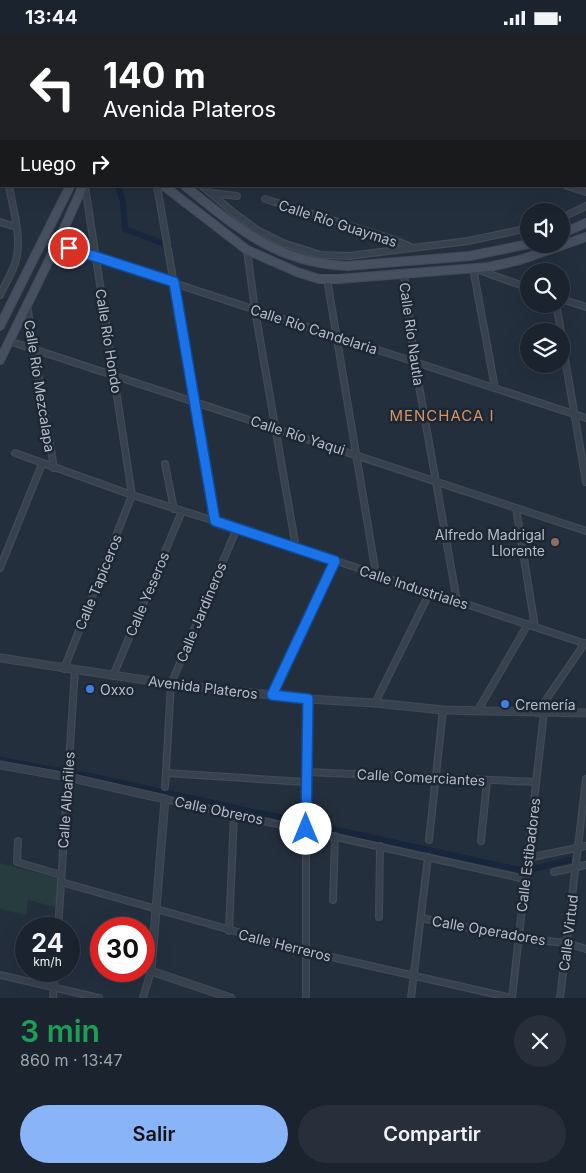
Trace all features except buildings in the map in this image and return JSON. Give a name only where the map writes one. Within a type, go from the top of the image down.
[{"type":"main road","points":[[0,326],[69,187]]},
{"type":"main road","points":[[0,360],[84,187]]},
{"type":"main road","points":[[165,187],[234,242],[247,250],[278,265],[319,279],[489,267],[520,260],[586,237]]},
{"type":"main road","points":[[186,187],[247,235],[284,253],[308,261],[347,266],[470,256],[520,245]]},
{"type":"main road","points":[[570,230],[586,223]]},
{"type":"street","points":[[9,187],[18,251],[0,296],[12,302]]},
{"type":"street","name":"Calle Río Hondo","points":[[84,187],[115,375],[132,495]]},
{"type":"street","points":[[157,187],[215,521]]},
{"type":"street","points":[[203,187],[258,230],[283,243],[322,255],[349,256],[471,240],[520,230]]},
{"type":"street","points":[[570,187],[586,192]]},
{"type":"street","points":[[211,193],[236,196]]},
{"type":"street","name":"Calle Río Guaymas","points":[[265,199],[392,239],[411,247]]},
{"type":"street","points":[[570,214],[586,206]]},
{"type":"street","points":[[0,222],[16,227]]},
{"type":"street","points":[[247,235],[258,230]]},
{"type":"street","name":"Calle Río Candelaria","points":[[42,240],[586,418]]},
{"type":"street","points":[[283,243],[284,253]]},
{"type":"street","points":[[247,250],[255,310],[296,548]]},
{"type":"street","points":[[473,268],[520,285]]},
{"type":"street","points":[[473,268],[495,388]]},
{"type":"street","name":"Calle Río Nautla","points":[[404,274],[415,363],[457,601]]},
{"type":"street","points":[[327,279],[376,575]]},
{"type":"street","points":[[570,302],[586,307]]},
{"type":"street","name":"Calle Río Mezcalapa","points":[[27,304],[54,468]]},
{"type":"street","name":"Calle Río Yaqui","points":[[9,341],[586,531]]},
{"type":"street","points":[[568,373],[586,482]]},
{"type":"street","name":"Calle Industriales","points":[[15,453],[132,495],[585,644]]},
{"type":"street","points":[[0,568],[2,555],[42,464]]},
{"type":"street","points":[[165,464],[174,509]]},
{"type":"street","name":"Calle Tapiceros","points":[[64,669],[132,495]]},
{"type":"street","points":[[516,508],[535,627]]},
{"type":"street","name":"Calle Yeseros","points":[[113,676],[182,511]]},
{"type":"street","name":"Calle Jardineros","points":[[165,787],[171,684],[237,529]]},
{"type":"street","points":[[272,695],[335,561]]},
{"type":"street","points":[[375,703],[429,594]]},
{"type":"street","points":[[478,710],[528,625]]},
{"type":"street","points":[[540,712],[585,644]]},
{"type":"street","name":"Avenida Plateros","points":[[0,658],[171,684],[308,699],[443,710],[586,713]]},
{"type":"street","name":"Calle Albañiles","points":[[59,917],[75,670]]},
{"type":"street","points":[[306,998],[306,772],[308,699]]},
{"type":"street","points":[[429,839],[443,710]]},
{"type":"street","name":"Calle Estibadores","points":[[512,998],[536,782],[540,712]]},
{"type":"street","name":"Calle Obreros","points":[[0,765],[68,774],[165,799],[306,827],[335,836],[525,878]]},
{"type":"street","name":"Calle Comerciantes","points":[[306,772],[536,782]]},
{"type":"street","points":[[166,773],[306,781]]},
{"type":"street","name":"Calle Virtud","points":[[560,998],[586,779]]},
{"type":"street","points":[[481,841],[487,781]]},
{"type":"street","points":[[155,930],[165,799]]},
{"type":"street","points":[[230,931],[234,814]]},
{"type":"street","points":[[333,900],[335,836]]},
{"type":"street","name":"Calle Herreros","points":[[18,841],[18,862],[61,879],[230,931],[305,951],[512,998]]},
{"type":"street","points":[[528,858],[586,845]]},
{"type":"street","points":[[379,917],[380,846]]},
{"type":"street","points":[[411,998],[428,857]]},
{"type":"street","points":[[554,872],[586,865]]},
{"type":"street","name":"Calle Operadores","points":[[420,918],[518,938],[566,943],[586,949]]},
{"type":"street","points":[[155,972],[230,998]]},
{"type":"street","points":[[0,975],[99,998]]},
{"type":"street","points":[[53,998],[54,982]]},
{"type":"street","points":[[143,998],[148,982]]},
{"type":"green space","points":[[0,863],[61,879],[59,908],[28,900],[26,915],[0,909]]},
{"type":"waterway","points":[[118,187],[123,201],[125,229],[170,246]]},
{"type":"waterway","points":[[0,760],[94,777],[525,871],[569,860]]},
{"type":"place","name":"Alfredo Madrigal Llorente","points":[[555,542]]},
{"type":"place","name":"Oxxo","points":[[90,689]]},
{"type":"place","name":"Cremería","points":[[505,704]]},
{"type":"district","name":"MENCHACA I","points":[[442,415]]},
{"type":"route","points":[[69,248],[174,282],[215,521],[335,561],[272,695],[308,699],[306,829]]}]
